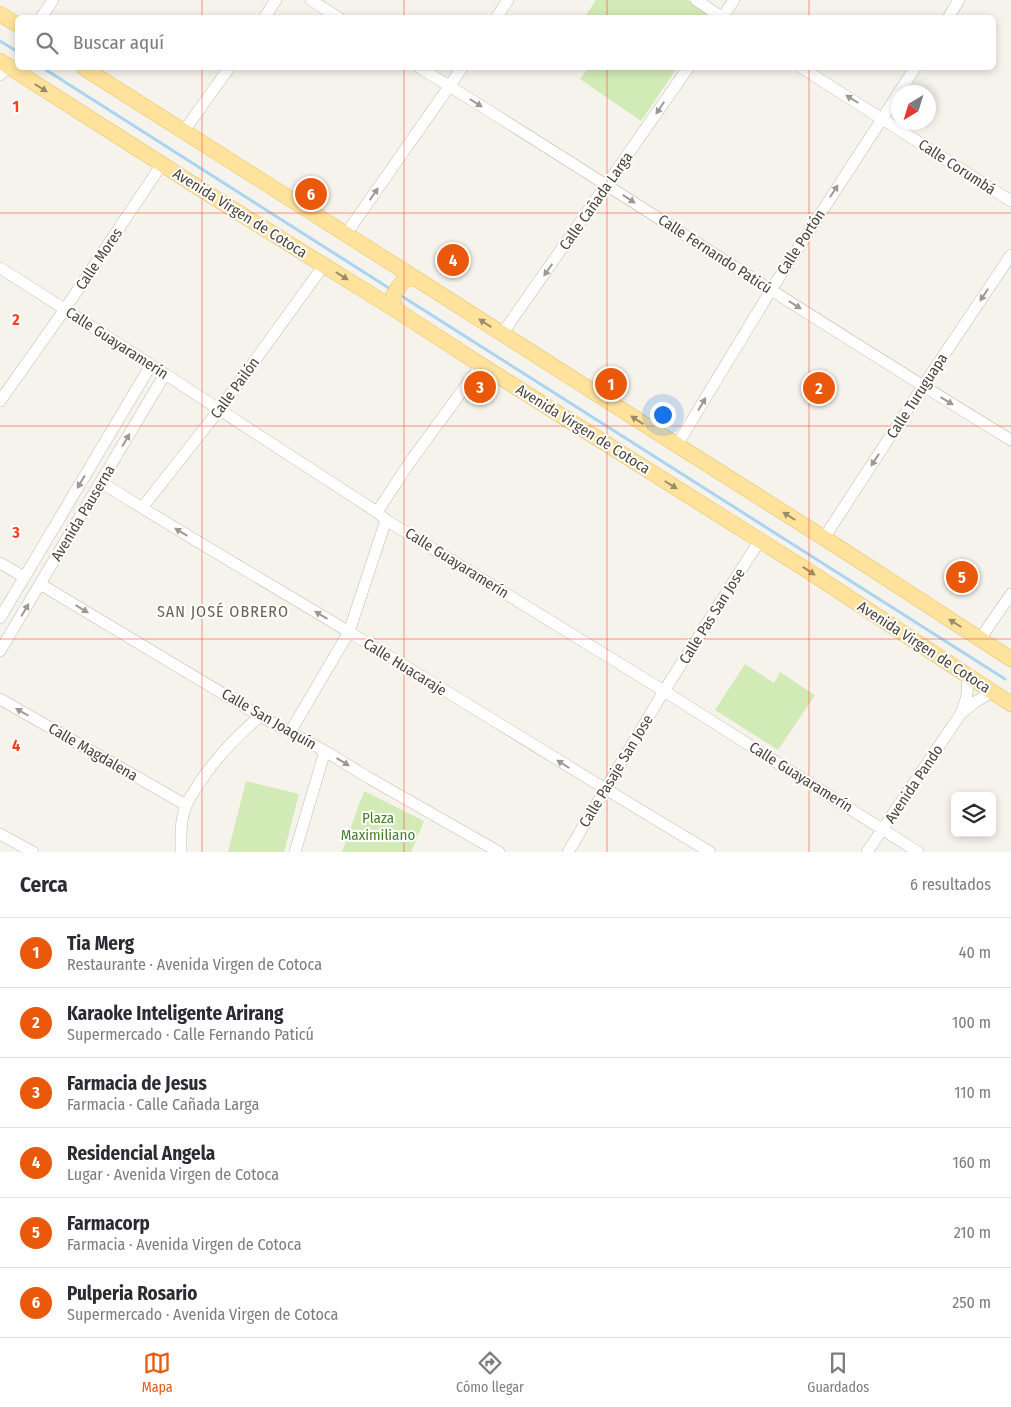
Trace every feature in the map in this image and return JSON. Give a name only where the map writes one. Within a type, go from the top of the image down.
[{"type":"main road","points":[[0,14],[15,23]]},
{"type":"main road","name":"Avenida Virgen de Cotoca","points":[[2,67],[324,265],[386,299],[481,365],[760,540],[1004,698]]},
{"type":"main road","points":[[87,70],[346,234],[402,274],[502,334],[1011,659]]},
{"type":"main road","points":[[386,299],[402,274]]},
{"type":"street","points":[[43,15],[53,0]]},
{"type":"street","points":[[266,15],[276,0]]},
{"type":"street","points":[[311,0],[335,15]]},
{"type":"street","points":[[498,15],[508,0]]},
{"type":"street","points":[[696,0],[720,15]]},
{"type":"street","points":[[724,15],[734,0]]},
{"type":"street","points":[[950,15],[959,0]]},
{"type":"street","points":[[184,131],[228,70]]},
{"type":"street","name":"Calle Fernando Paticú","points":[[423,70],[1011,440]]},
{"type":"street","points":[[346,234],[461,70]]},
{"type":"street","name":"Calle Cañada Larga","points":[[502,334],[687,70]]},
{"type":"street","name":"Calle Corumbá","points":[[805,70],[1011,202]]},
{"type":"street","name":"Calle Portón","points":[[677,446],[770,290],[913,70]]},
{"type":"street","name":"Calle Mores","points":[[0,401],[65,309],[162,164]]},
{"type":"street","name":"Calle Turuguapa","points":[[824,538],[1011,255]]},
{"type":"street","name":"Calle Pailón","points":[[142,508],[219,410],[324,265]]},
{"type":"street","name":"Calle Guayaramerín","points":[[0,268],[152,365],[377,512],[386,520],[664,691],[918,852]]},
{"type":"street","name":"Avenida Pauserna","points":[[0,618],[152,365]]},
{"type":"street","points":[[377,512],[410,462],[481,365]]},
{"type":"street","name":"Avenida Pauserna","points":[[0,651],[165,374]]},
{"type":"street","name":"Calle Huacaraje","points":[[101,482],[605,790],[710,852]]},
{"type":"street","points":[[290,732],[349,632],[386,520]]},
{"type":"street","name":"Calle Pas San Jose","points":[[664,691],[760,540]]},
{"type":"street","points":[[44,543],[59,553]]},
{"type":"street","points":[[0,563],[24,577]]},
{"type":"street","name":"Calle San Joaquín","points":[[40,584],[260,716],[325,751],[499,852]]},
{"type":"street","points":[[980,639],[1011,594]]},
{"type":"street","name":"Avenida Pando","points":[[867,852],[960,715],[968,696],[966,675]]},
{"type":"street","name":"Calle Pasaje San Jose","points":[[568,852],[664,691]]},
{"type":"street","name":"Avenida Pando","points":[[960,715],[975,702],[1004,698]]},
{"type":"street","name":"Calle Magdalena","points":[[0,699],[186,805]]},
{"type":"street","points":[[181,852],[182,821],[186,805],[225,748],[260,716]]},
{"type":"street","points":[[295,852],[325,751]]},
{"type":"street","points":[[0,834],[32,852]]},
{"type":"green space","points":[[596,0],[688,0],[706,15],[586,15]]},
{"type":"green space","points":[[587,70],[676,70],[641,121],[580,79]]},
{"type":"green space","points":[[745,664],[774,683],[780,672],[815,695],[778,750],[715,710]]},
{"type":"green space","points":[[246,781],[299,794],[284,852],[228,852]]},
{"type":"green space","name":"Plaza Maximiliano","points":[[364,791],[424,821],[411,852],[342,852]]},
{"type":"waterway","points":[[0,41],[15,50]]},
{"type":"waterway","points":[[46,70],[392,290]]},
{"type":"waterway","points":[[400,295],[1005,679]]},
{"type":"place","name":"Pulperia Rosario","points":[[311,194]]},
{"type":"place","name":"Residencial Angela","points":[[453,260]]},
{"type":"place","name":"Tia Merg","points":[[611,384]]},
{"type":"place","name":"Farmacia de Jesus","points":[[480,387]]},
{"type":"place","name":"Karaoke Inteligente Arirang","points":[[819,388]]},
{"type":"place","name":"Farmacorp","points":[[962,577]]},
{"type":"district","name":"SAN JOSÉ OBRERO","points":[[223,611]]}]
